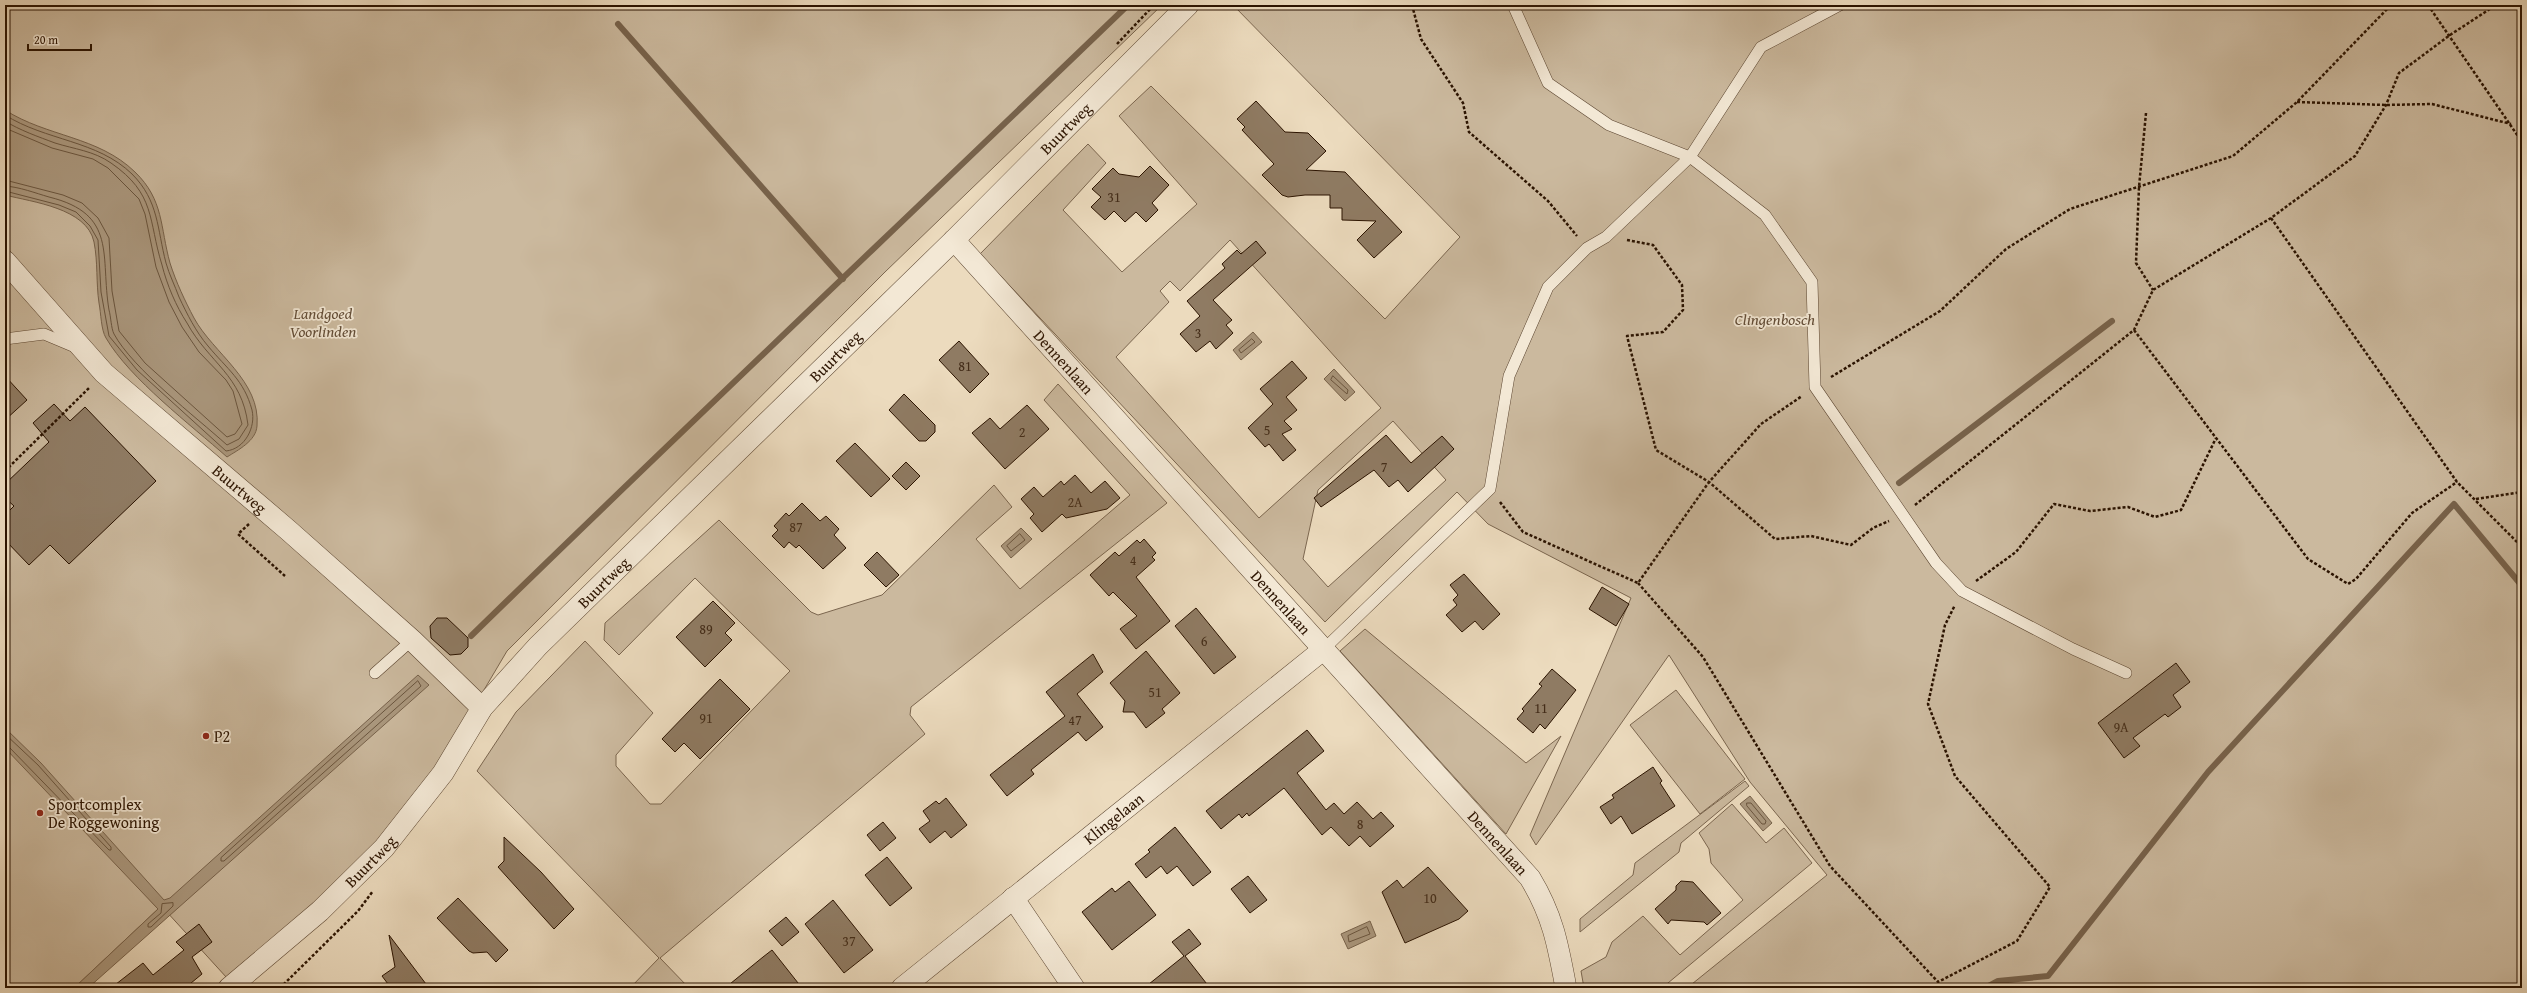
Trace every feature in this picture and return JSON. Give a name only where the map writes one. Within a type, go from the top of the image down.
[{"type":"street","name":"Buurtweg","points":[[229,988],[320,911],[384,848],[442,773],[482,708],[538,646],[954,240],[1197,9]]},
{"type":"street","name":"Dennenlaan","points":[[954,240],[1530,878],[1544,902],[1555,929],[1566,988]]},
{"type":"street","name":"Buurtweg","points":[[5,262],[104,372],[412,640],[482,708]]},
{"type":"street","name":"Klingelaan","points":[[902,988],[1012,898],[1324,649]]},
{"type":"street","points":[[1012,898],[1074,988]]},
{"type":"lane","points":[[1513,5],[1548,83],[1609,125],[1690,157],[1765,215],[1812,282],[1815,387],[1936,564],[1962,591],[2073,650],[2126,673]]},
{"type":"lane","points":[[1324,649],[1490,489],[1509,376],[1548,287],[1587,248],[1606,237],[1690,157],[1761,47],[1840,5]]},
{"type":"lane","points":[[5,339],[44,334],[84,350]]},
{"type":"lane","points":[[375,673],[412,640]]},
{"type":"path","points":[[1197,9],[1214,5]]},
{"type":"path","points":[[1412,5],[1420,39],[1463,103],[1469,132],[1548,201],[1587,248]]},
{"type":"path","points":[[1638,583],[1709,482],[1761,424],[1815,387],[1940,311],[2006,249],[2070,209],[2233,156],[2297,102],[2391,5]]},
{"type":"path","points":[[2428,5],[2522,142]]},
{"type":"path","points":[[1606,237],[1654,245],[1682,285],[1683,310],[1663,332],[1627,336],[1656,450],[1709,482],[1775,539],[1811,536],[1851,545],[1872,528],[1902,516],[2134,330],[2153,290],[2271,218],[2355,156],[2386,105],[2399,73],[2450,35],[2496,5]]},
{"type":"path","points":[[2297,102],[2386,105],[2432,104],[2511,124]]},
{"type":"path","points":[[2146,112],[2139,186],[2136,263],[2153,290]]},
{"type":"path","points":[[2271,218],[2457,482],[2522,547]]},
{"type":"path","points":[[2134,330],[2308,559],[2348,584],[2356,579],[2412,514],[2457,482]]},
{"type":"path","points":[[5,471],[104,372]]},
{"type":"path","points":[[1490,489],[1523,532],[1638,583],[1703,657],[1830,866],[1938,982],[2017,941],[2050,887],[1955,776],[1928,704],[1945,625],[1962,591],[2016,552],[2054,504],[2090,511],[2128,508],[2155,517],[2181,510],[2216,438]]},
{"type":"path","points":[[2475,499],[2522,492]]},
{"type":"path","points":[[264,510],[238,534],[285,576]]},
{"type":"path","points":[[280,988],[358,911],[377,886]]},
{"type":"green space","name":"Landgoed Voorlinden","points":[[5,5],[1162,5],[885,272],[507,651],[468,717],[415,797],[354,867],[300,919],[227,978],[145,888],[142,891],[158,909],[74,988],[5,988]]},
{"type":"green space","name":"Clingenbosch","points":[[1233,5],[2522,5],[2522,988],[1687,988],[1827,875],[1750,782],[1669,655],[1536,845],[1530,835],[1631,598],[1488,524],[1457,492],[1325,622],[980,254],[1088,144],[1106,163],[1063,210],[1122,272],[1197,204],[1119,116],[1151,86],[1385,319],[1460,237]],"holes":[[[1230,240],[1381,408],[1259,518],[1116,357],[1169,302],[1160,291],[1170,281],[1180,291]],[[1393,421],[1446,480],[1328,587],[1303,559],[1318,490]]]},
{"type":"green space","points":[[1058,384],[1167,503],[911,707],[910,715],[925,734],[660,958],[689,988],[630,988],[659,958],[477,771],[516,712],[585,641],[653,713],[616,755],[616,766],[650,804],[661,804],[790,671],[695,578],[619,655],[604,640],[605,623],[719,520],[811,612],[818,615],[882,595],[994,485],[1012,507],[976,539],[1020,589],[1130,495],[1044,400]]},
{"type":"green space","points":[[1365,629],[1526,763],[1561,736],[1506,834],[1340,651]]},
{"type":"green space","points":[[1676,690],[1745,779],[1700,814],[1630,725]]},
{"type":"green space","points":[[1745,781],[1749,786],[1681,843],[1679,852],[1580,932],[1580,919],[1633,875],[1635,863]]},
{"type":"green space","points":[[1732,804],[1766,843],[1784,828],[1812,863],[1662,988],[1584,988],[1581,971],[1606,957],[1612,942],[1643,916],[1680,955],[1743,900],[1711,863],[1709,849],[1699,833]]},
{"type":"water","points":[[5,110],[38,126],[105,151],[121,160],[144,182],[151,193],[160,214],[170,263],[194,318],[202,331],[244,381],[252,395],[256,410],[256,431],[250,441],[241,448],[227,457],[162,401],[145,385],[117,354],[104,335],[98,295],[94,242],[89,231],[81,221],[57,208],[5,195]]},
{"type":"water","points":[[1253,332],[1262,342],[1241,360],[1233,350]]},
{"type":"water","points":[[1334,369],[1355,392],[1345,401],[1324,379]]},
{"type":"water","points":[[1021,528],[1032,539],[1011,558],[1001,546]]},
{"type":"water","points":[[418,675],[429,685],[88,988],[74,988],[158,909],[5,748],[5,728],[41,763],[164,900],[170,898]]},
{"type":"water","points":[[1750,796],[1772,823],[1763,831],[1740,804]]},
{"type":"water","points":[[1370,921],[1376,936],[1348,949],[1341,934]]},
{"type":"building","points":[[1256,101],[1285,132],[1308,133],[1326,151],[1306,170],[1345,172],[1402,232],[1374,258],[1357,240],[1376,221],[1342,220],[1342,208],[1330,208],[1330,195],[1288,197],[1282,195],[1262,175],[1274,164],[1242,130],[1245,127],[1237,119]]},
{"type":"building","points":[[1150,166],[1169,185],[1152,203],[1158,210],[1146,222],[1136,212],[1125,222],[1114,211],[1105,220],[1091,207],[1101,197],[1092,189],[1113,168],[1119,174],[1139,177]]},
{"type":"building","points":[[1256,241],[1266,253],[1213,300],[1232,320],[1226,325],[1233,333],[1216,349],[1210,341],[1196,352],[1180,334],[1200,316],[1187,301],[1225,268],[1222,264],[1237,250],[1241,254]]},
{"type":"building","points":[[959,341],[989,374],[970,393],[939,360]]},
{"type":"building","points":[[1292,361],[1307,378],[1286,397],[1297,410],[1284,421],[1292,429],[1282,434],[1296,450],[1283,461],[1269,444],[1265,447],[1248,428],[1273,404],[1260,389]]},
{"type":"building","points":[[5,376],[27,400],[5,420]]},
{"type":"building","points":[[904,394],[935,425],[935,432],[926,441],[919,441],[889,410]]},
{"type":"building","points":[[54,404],[70,421],[85,407],[156,481],[69,564],[50,545],[29,565],[5,540],[5,515],[14,506],[5,498],[5,484],[49,442],[33,423]]},
{"type":"building","points":[[1027,405],[1049,429],[1005,469],[972,433],[990,418],[1000,429]]},
{"type":"building","points":[[1386,435],[1411,463],[1442,436],[1454,449],[1408,492],[1398,480],[1389,487],[1374,470],[1321,507],[1314,498]]},
{"type":"building","points":[[855,443],[890,479],[871,497],[836,461]]},
{"type":"building","points":[[906,462],[920,476],[906,490],[892,476]]},
{"type":"building","points":[[1075,475],[1091,493],[1105,481],[1120,498],[1107,509],[1066,518],[1062,514],[1042,532],[1030,518],[1034,514],[1021,499],[1034,487],[1043,497],[1061,481],[1064,485]]},
{"type":"building","points":[[802,503],[820,521],[826,516],[839,529],[834,535],[846,548],[823,569],[799,545],[796,548],[789,542],[784,548],[772,536],[778,530],[774,526],[786,513],[789,516]]},
{"type":"building","points":[[1144,539],[1156,553],[1152,557],[1155,560],[1136,577],[1170,621],[1136,649],[1120,629],[1137,616],[1113,592],[1109,596],[1090,575],[1115,552],[1119,556],[1137,540],[1140,543]]},
{"type":"building","points":[[877,552],[899,575],[886,587],[864,565]]},
{"type":"building","points":[[1464,574],[1500,614],[1483,630],[1475,621],[1462,632],[1446,615],[1457,605],[1453,600],[1458,595],[1450,585]]},
{"type":"building","points":[[1602,587],[1629,604],[1616,626],[1589,609]]},
{"type":"building","points":[[713,601],[735,623],[725,633],[732,640],[705,667],[676,637]]},
{"type":"building","points":[[1196,608],[1236,657],[1214,674],[1175,626]]},
{"type":"building","points":[[437,618],[447,618],[468,638],[468,647],[461,654],[450,655],[431,638],[430,626]]},
{"type":"building","points":[[1146,651],[1180,693],[1162,709],[1165,713],[1146,728],[1134,712],[1123,712],[1125,701],[1110,683]]},
{"type":"building","points":[[1093,654],[1103,672],[1077,694],[1103,727],[1086,741],[1078,732],[1031,770],[1034,774],[1007,796],[990,775],[1065,716],[1046,692]]},
{"type":"building","points":[[2176,663],[2190,682],[2173,695],[2181,707],[2168,717],[2165,714],[2133,738],[2140,746],[2124,758],[2098,723]]},
{"type":"building","points":[[1552,669],[1576,690],[1545,729],[1540,724],[1533,733],[1517,719],[1524,711],[1522,709],[1542,686],[1539,684]]},
{"type":"building","points":[[720,679],[750,709],[700,759],[684,743],[675,752],[662,739]]},
{"type":"building","points":[[1307,730],[1324,751],[1297,773],[1326,810],[1334,803],[1344,814],[1357,802],[1373,819],[1381,812],[1394,826],[1370,847],[1360,836],[1349,846],[1331,827],[1322,835],[1284,788],[1249,816],[1247,813],[1242,818],[1239,814],[1221,829],[1206,811]]},
{"type":"building","points":[[1653,767],[1662,781],[1660,783],[1675,806],[1632,834],[1621,816],[1611,824],[1600,807],[1614,798],[1612,795]]},
{"type":"building","points":[[946,798],[967,825],[951,838],[945,831],[930,843],[919,829],[930,821],[923,811],[936,801],[939,804]]},
{"type":"building","points":[[883,822],[896,838],[880,851],[867,835]]},
{"type":"building","points":[[1175,827],[1211,872],[1193,886],[1177,866],[1167,874],[1161,866],[1146,878],[1135,864],[1150,852],[1148,850]]},
{"type":"building","points":[[504,837],[541,872],[574,909],[554,929],[498,867],[504,861]]},
{"type":"building","points":[[887,857],[912,888],[890,906],[865,875]]},
{"type":"building","points":[[1428,867],[1468,911],[1459,919],[1405,943],[1382,892],[1397,880],[1403,888]]},
{"type":"building","points":[[1248,876],[1267,900],[1250,913],[1231,889]]},
{"type":"building","points":[[1129,881],[1156,915],[1112,950],[1082,912],[1112,888],[1115,892]]},
{"type":"building","points":[[1681,881],[1693,882],[1721,913],[1707,925],[1704,922],[1671,920],[1668,924],[1655,909],[1676,890],[1676,886]]},
{"type":"building","points":[[458,898],[508,950],[496,962],[487,952],[473,953],[469,951],[437,918]]},
{"type":"building","points":[[833,900],[873,950],[844,973],[805,924]]},
{"type":"building","points":[[786,917],[799,932],[782,946],[769,931]]},
{"type":"building","points":[[199,924],[212,942],[192,957],[202,974],[185,988],[111,988],[143,963],[153,975],[184,950],[176,942]]},
{"type":"building","points":[[1189,929],[1201,944],[1185,956],[1210,988],[1144,988],[1184,956],[1172,942]]},
{"type":"building","points":[[389,935],[429,988],[391,988],[382,976],[395,967]]},
{"type":"building","points":[[772,950],[802,988],[725,988],[763,957]]},
{"type":"waterway","points":[[471,636],[1128,5]]},
{"type":"waterway","points":[[618,24],[843,279]]},
{"type":"waterway","points":[[1899,483],[2112,321]]},
{"type":"waterway","points":[[1985,988],[1998,981],[2048,976],[2208,772],[2454,504],[2522,586]]},
{"type":"place","name":"P2","points":[[206,736]]},
{"type":"place","name":"Sportcomplex De Roggewoning","points":[[40,813]]}]
